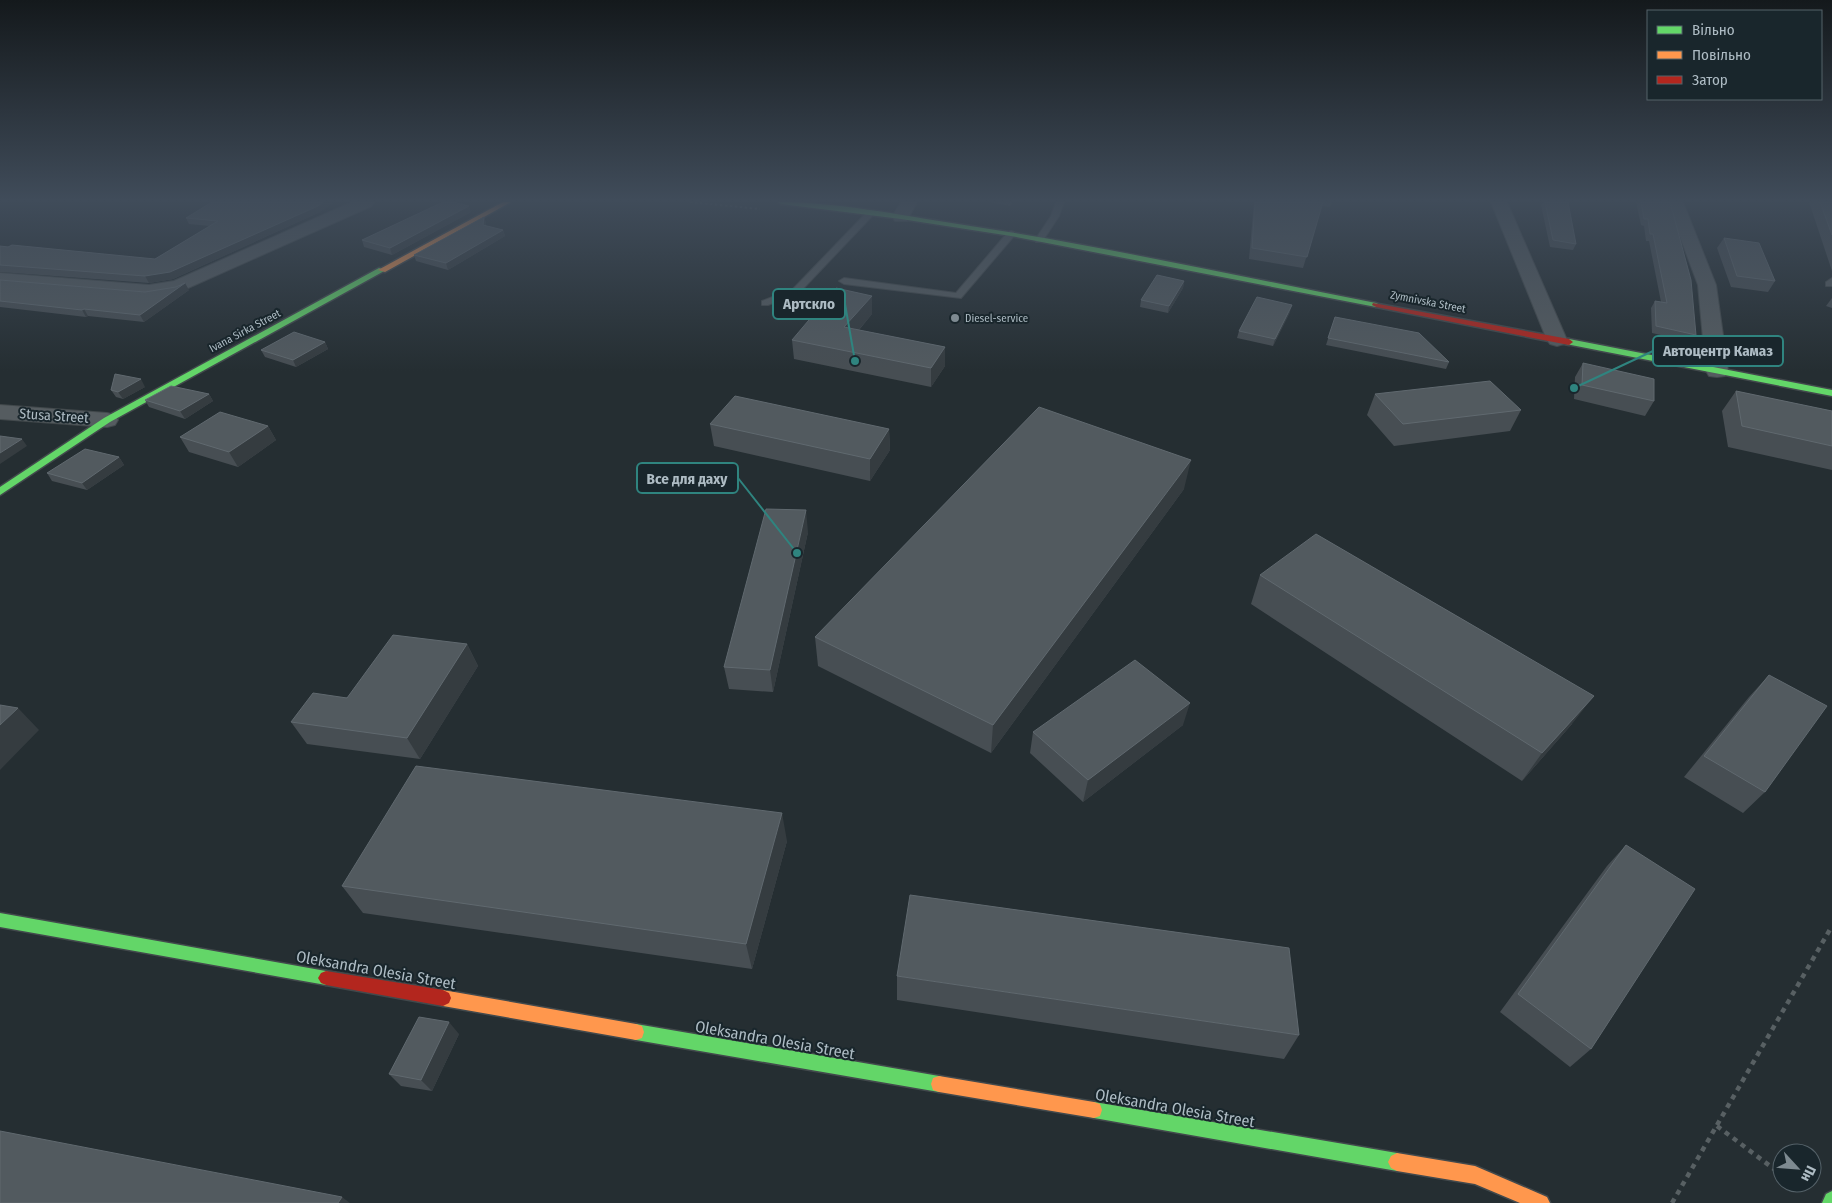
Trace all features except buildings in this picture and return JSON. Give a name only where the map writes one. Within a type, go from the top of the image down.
[{"type":"street","points":[[0,279],[149,292],[179,286],[241,258]]},
{"type":"street","name":"Ivana Sirka Street","points":[[0,492],[108,420],[156,392],[404,258]]},
{"type":"street","name":"Zymnivska Street","points":[[1133,258],[1832,393]]},
{"type":"street","points":[[1523,258],[1557,340]]},
{"type":"street","points":[[1697,258],[1707,285],[1717,371]]},
{"type":"street","name":"Stusa Street","points":[[0,412],[108,420]]},
{"type":"street","name":"Oleksandra Olesia Street","points":[[0,920],[600,1026],[1475,1176],[1541,1203]]},
{"type":"lane","points":[[765,302],[783,297],[796,290],[827,258]]},
{"type":"lane","points":[[844,281],[958,296],[990,258]]},
{"type":"path","points":[[1672,1203],[1832,926]]},
{"type":"path","points":[[1716,1126],[1772,1167]]},
{"type":"traffic: fast","points":[[1135,258],[1376,305]]},
{"type":"traffic: fast","points":[[0,492],[107,420],[382,270]]},
{"type":"traffic: fast","points":[[1569,342],[1832,393]]},
{"type":"traffic: fast","points":[[0,920],[326,978]]},
{"type":"traffic: fast","points":[[636,1032],[939,1084]]},
{"type":"traffic: fast","points":[[1094,1110],[1397,1162]]},
{"type":"traffic: slow","points":[[382,270],[404,258]]},
{"type":"traffic: slow","points":[[443,998],[636,1032]]},
{"type":"traffic: slow","points":[[939,1084],[1094,1110]]},
{"type":"traffic: slow","points":[[1397,1162],[1475,1175],[1541,1203]]},
{"type":"traffic: jam","points":[[1376,305],[1569,342]]},
{"type":"traffic: jam","points":[[326,978],[443,998]]},
{"type":"place","name":"Diesel-service","points":[[955,318]]},
{"type":"place","name":"Артскло","points":[[855,361]]},
{"type":"place","name":"Автоцентр Камаз","points":[[1574,388]]},
{"type":"place","name":"Все для даху","points":[[797,553]]}]
